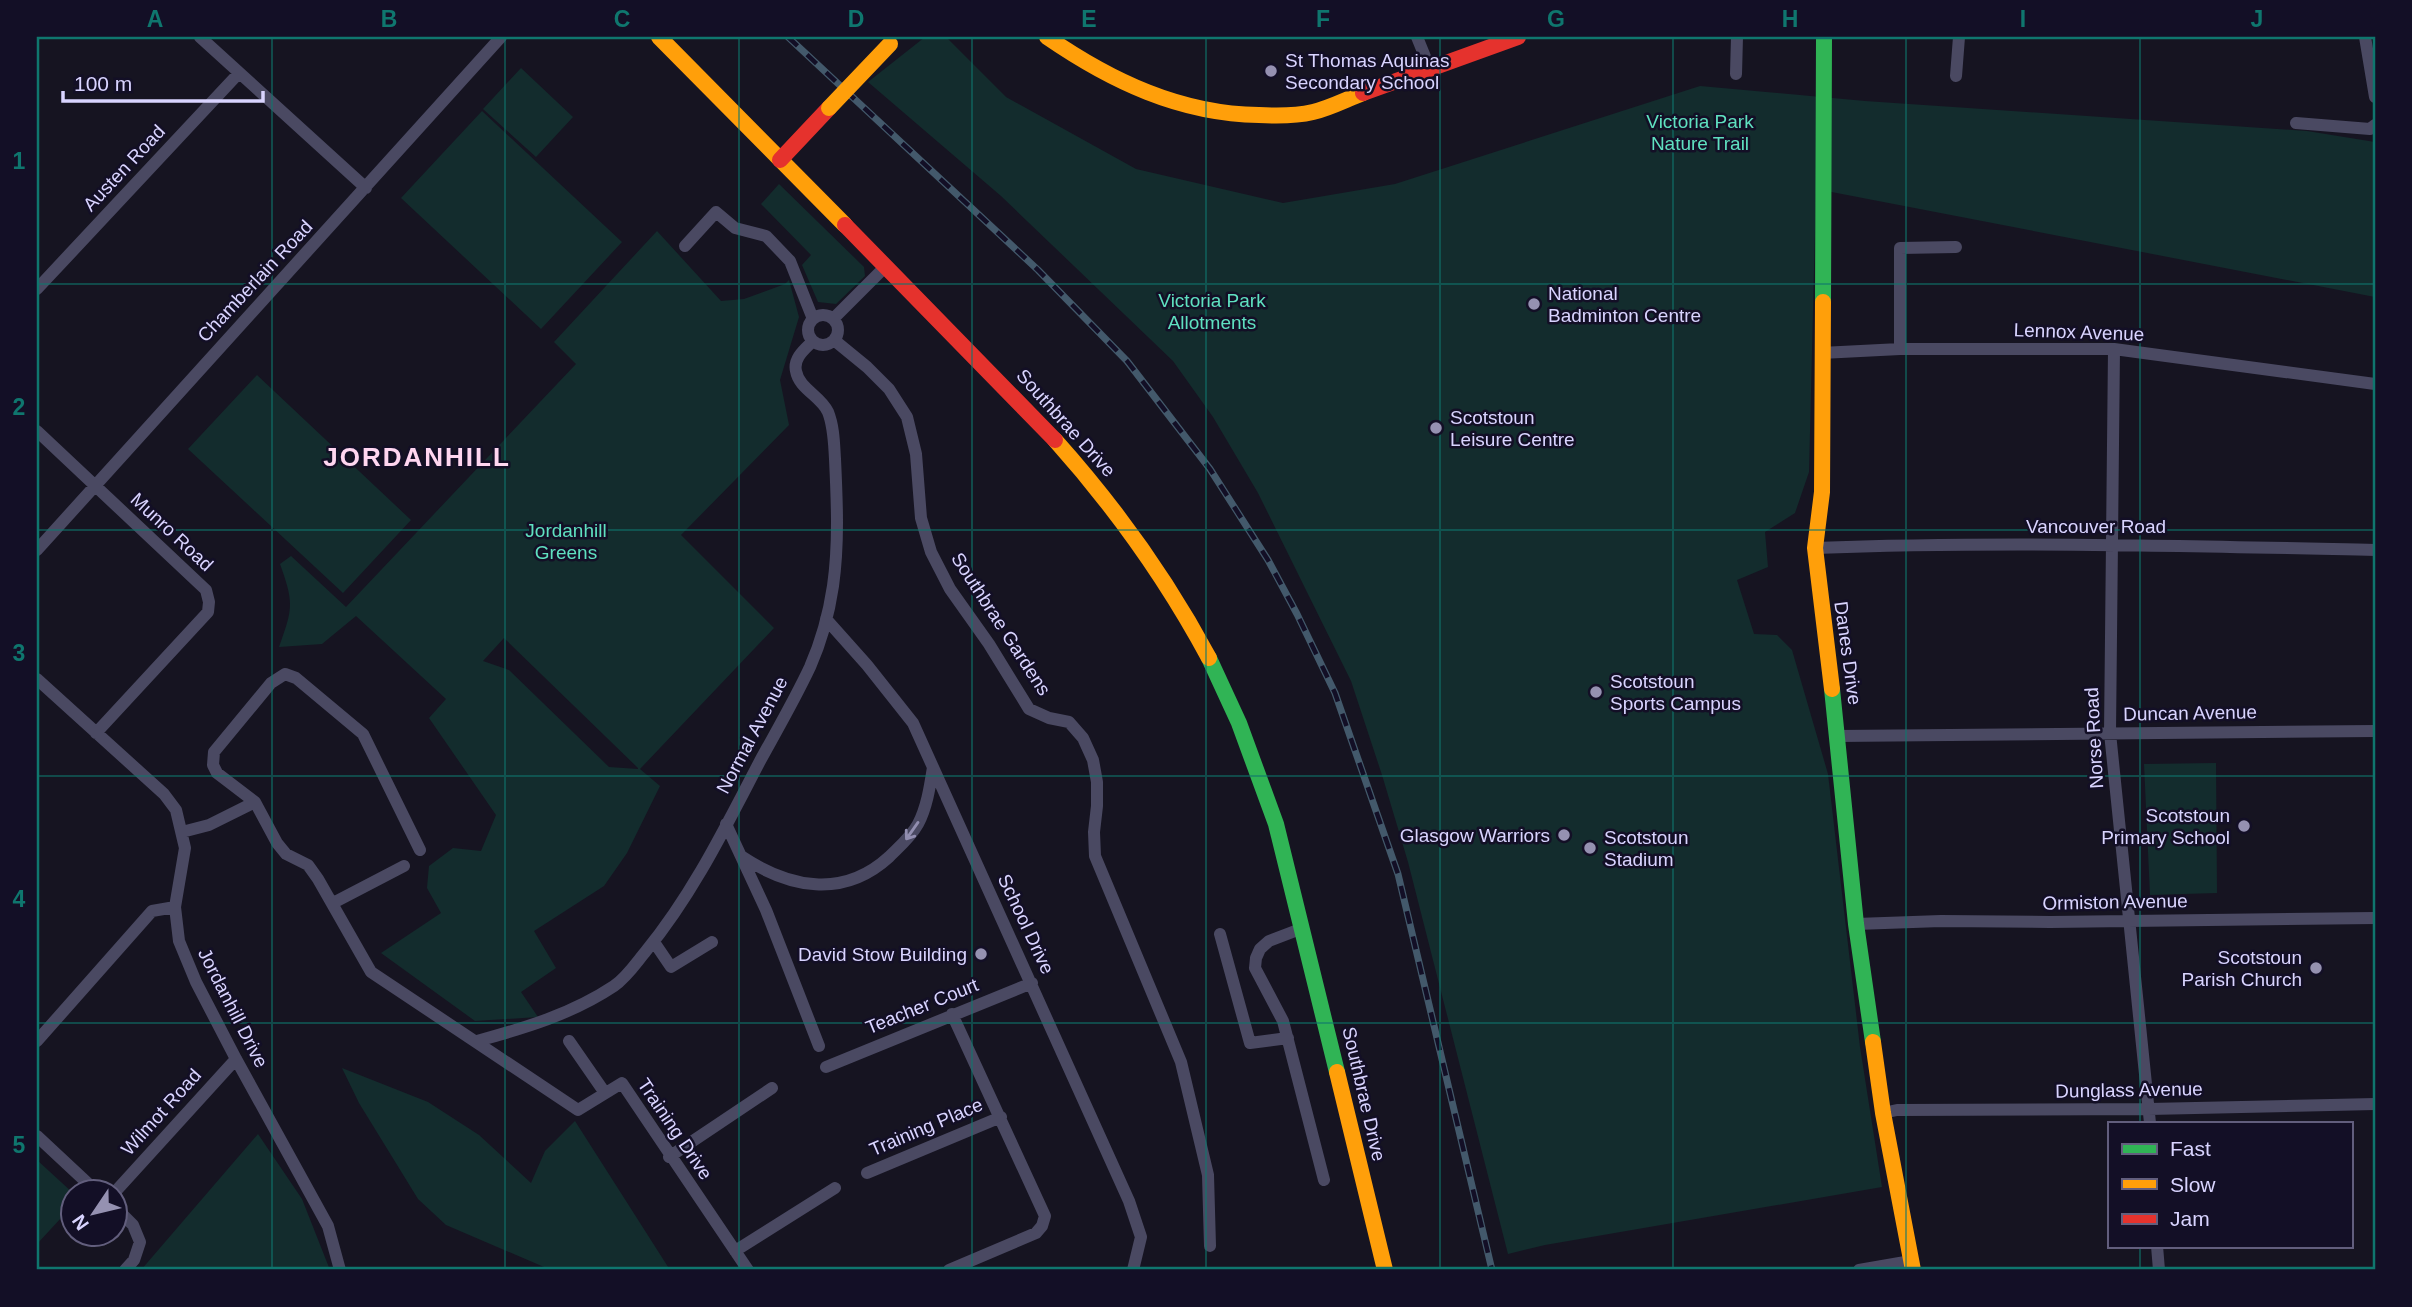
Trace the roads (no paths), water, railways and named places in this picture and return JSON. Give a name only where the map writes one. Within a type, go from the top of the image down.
[{"type":"street","points":[[200,37],[366,188]]},
{"type":"street","name":"Chamberlain Road","points":[[37,550],[501,37]]},
{"type":"street","name":"Southbrae Drive","points":[[659,37],[1061,444],[1156,566],[1202,645],[1240,725],[1276,824],[1385,1270]]},
{"type":"street","points":[[1046,37],[1077,59],[1124,85],[1171,102],[1224,115],[1282,117],[1312,112],[1518,37]]},
{"type":"street","points":[[1416,37],[1430,69]]},
{"type":"street","points":[[1737,37],[1737,74]]},
{"type":"street","name":"Danes Drive","points":[[1824,37],[1822,492],[1815,548],[1817,579],[1837,736],[1856,924],[1883,1113],[1912,1266]]},
{"type":"street","points":[[1956,76],[1958,37]]},
{"type":"street","points":[[2365,37],[2375,97]]},
{"type":"street","points":[[780,160],[893,40]]},
{"type":"street","name":"Austen Road","points":[[37,289],[239,74]]},
{"type":"street","points":[[2296,123],[2370,129],[2375,125]]},
{"type":"street","points":[[685,246],[716,212],[735,228],[766,236],[790,261],[813,319]]},
{"type":"street","points":[[1900,349],[1900,248],[1956,247]]},
{"type":"street","points":[[833,319],[886,266]]},
{"type":"street","points":[[821,315],[833,319],[838,332],[834,340],[825,345],[813,341],[808,332],[813,319],[821,315]]},
{"type":"street","name":"Southbrae Gardens","points":[[834,340],[888,389],[907,417],[916,454],[921,519],[931,552],[950,589],[989,644],[1029,709],[1049,718],[1069,722],[1083,737],[1093,760],[1097,794],[1095,856],[1181,1062],[1208,1175],[1210,1246]]},
{"type":"street","name":"Normal Avenue","points":[[477,1041],[531,1026],[564,1013],[614,985],[630,971],[667,926],[726,824],[810,666],[826,619],[833,585],[838,511],[833,429],[828,411],[801,383],[795,370],[797,357],[813,341]]},
{"type":"street","name":"Lennox Avenue","points":[[1821,352],[1900,349],[2114,349],[2375,384]]},
{"type":"street","name":"Norse Road","points":[[2114,349],[2110,733],[2150,1122]]},
{"type":"street","name":"Munro Road","points":[[37,431],[206,590],[209,601],[208,612],[96,733]]},
{"type":"street","name":"Vancouver Road","points":[[1815,548],[1916,544],[2112,544],[2375,550]]},
{"type":"street","name":"School Drive","points":[[826,619],[913,723],[1129,1201],[1141,1237],[1133,1270]]},
{"type":"street","points":[[420,850],[363,734],[296,678],[285,674],[271,683],[214,752],[212,758],[217,773],[255,802],[286,854],[308,865],[372,972],[477,1041]]},
{"type":"street","name":"Jordanhill Drive","points":[[37,679],[164,794],[176,810],[185,848],[175,907],[179,941],[236,1059],[328,1226],[340,1270]]},
{"type":"street","name":"Duncan Avenue","points":[[1837,736],[2375,731]]},
{"type":"street","points":[[741,856],[762,871],[790,882],[818,885],[855,880],[883,862],[902,845],[918,824],[928,797],[933,767]]},
{"type":"street","points":[[182,832],[209,825],[255,802]]},
{"type":"street","points":[[726,824],[766,911],[819,1046]]},
{"type":"street","points":[[333,903],[404,866]]},
{"type":"street","points":[[37,1041],[152,911],[175,907]]},
{"type":"street","name":"Ormiston Avenue","points":[[1856,924],[2375,918]]},
{"type":"street","points":[[1303,928],[1269,941],[1260,949],[1255,968],[1283,1021],[1324,1180]]},
{"type":"street","points":[[1220,933],[1250,1044],[1288,1038]]},
{"type":"street","points":[[653,942],[671,967],[712,942]]},
{"type":"street","name":"Teacher Court","points":[[826,1067],[1032,982]]},
{"type":"street","points":[[948,1270],[1036,1233],[1045,1216],[952,1014]]},
{"type":"street","name":"Training Drive","points":[[477,1041],[578,1110],[622,1083],[669,1157],[748,1270]]},
{"type":"street","points":[[569,1041],[605,1093]]},
{"type":"street","name":"Wilmot Road","points":[[128,1178],[236,1059]]},
{"type":"street","points":[[669,1157],[772,1088]]},
{"type":"street","name":"Dunglass Avenue","points":[[1883,1113],[1897,1110],[2149,1109],[2375,1104]]},
{"type":"street","name":"Training Place","points":[[867,1173],[1000,1117]]},
{"type":"street","points":[[37,1136],[82,1178]]},
{"type":"street","points":[[735,1251],[835,1188]]},
{"type":"street","points":[[125,1270],[134,1260],[140,1242],[130,1222]]},
{"type":"street","points":[[2157,1248],[2159,1270]]},
{"type":"street","points":[[1859,1270],[1912,1266]]},
{"type":"railway","points":[[788,37],[1038,270],[1127,361],[1210,469],[1268,560],[1335,693],[1398,874],[1492,1270]]},
{"type":"place","name":"St Thomas Aquinas Secondary School","points":[[1271,71]]},
{"type":"place","name":"National Badminton Centre","points":[[1534,304]]},
{"type":"place","name":"Scotstoun Leisure Centre","points":[[1436,428]]},
{"type":"place","name":"Scotstoun Sports Campus","points":[[1596,692]]},
{"type":"place","name":"Scotstoun Primary School","points":[[2244,826]]},
{"type":"place","name":"Glasgow Warriors","points":[[1564,835]]},
{"type":"place","name":"Scotstoun Stadium","points":[[1590,848]]},
{"type":"place","name":"David Stow Building","points":[[981,954]]},
{"type":"place","name":"Scotstoun Parish Church","points":[[2316,968]]},
{"type":"district","name":"JORDANHILL","points":[[417,457]]},
{"type":"park label","name":"Victoria Park Nature Trail","points":[[1700,132]]},
{"type":"park label","name":"Victoria Park Allotments","points":[[1212,311]]},
{"type":"park label","name":"Jordanhill Greens","points":[[566,541]]}]
